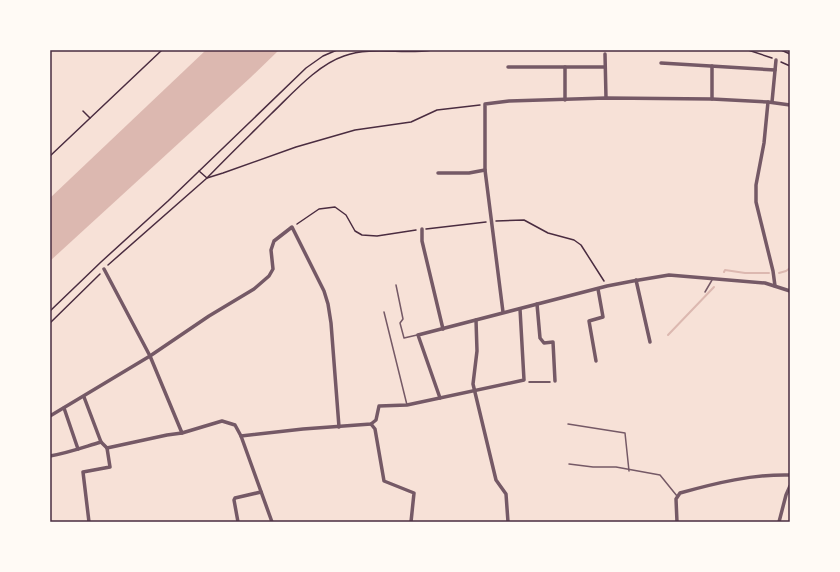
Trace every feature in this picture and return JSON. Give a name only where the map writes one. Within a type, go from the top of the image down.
[{"type":"street","points":[[604,54],[606,98]]},
{"type":"street","points":[[775,286],[756,202],[756,185],[764,143],[776,60]]},
{"type":"street","points":[[661,63],[775,70]]},
{"type":"street","points":[[508,67],[605,66]]},
{"type":"street","points":[[712,66],[712,99]]},
{"type":"street","points":[[565,67],[565,100]]},
{"type":"street","points":[[503,312],[485,170],[485,104],[509,101],[606,98],[712,99],[770,102],[790,105]]},
{"type":"street","points":[[438,173],[469,173],[485,170]]},
{"type":"street","points":[[50,416],[84,397],[150,356],[209,316],[254,289],[269,276],[273,269],[271,250],[274,241],[292,227],[324,291],[328,304],[331,323],[339,427]]},
{"type":"street","points":[[422,229],[422,241],[443,329]]},
{"type":"street","points":[[104,269],[150,356],[182,433]]},
{"type":"street","points":[[440,398],[418,335],[607,286],[669,275],[764,283],[790,291]]},
{"type":"street","points":[[636,280],[650,342]]},
{"type":"street","points":[[596,361],[589,321],[603,317],[598,289]]},
{"type":"street","points":[[537,304],[540,338],[544,343],[553,342],[555,381]]},
{"type":"street","points":[[241,436],[302,429],[371,424],[376,420],[379,406],[407,405],[524,380],[520,309]]},
{"type":"street","points":[[476,320],[477,351],[472,384],[496,480],[506,494],[508,522]]},
{"type":"street","points":[[84,397],[101,442],[108,448],[110,467],[83,472],[89,522]]},
{"type":"street","points":[[64,408],[78,449]]},
{"type":"street","points":[[108,448],[168,434],[182,433],[222,421],[235,425],[241,436],[272,522]]},
{"type":"street","points":[[371,424],[375,429],[384,481],[414,493],[411,522]]},
{"type":"street","points":[[50,456],[67,453],[101,442]]},
{"type":"street","points":[[677,522],[677,496],[680,493],[716,483],[774,474],[790,475]]},
{"type":"street","points":[[779,522],[790,486]]},
{"type":"street","points":[[238,522],[234,500],[235,498],[261,492]]},
{"type":"lane","points":[[704,292],[712,281],[712,278]]},
{"type":"lane","points":[[396,285],[403,319],[400,323],[404,338],[418,335]]},
{"type":"lane","points":[[384,312],[407,405]]},
{"type":"lane","points":[[568,424],[625,433],[629,471]]},
{"type":"lane","points":[[569,464],[593,467],[616,467],[629,471],[660,475],[677,496]]},
{"type":"path","points":[[156,50],[159,53]]},
{"type":"path","points":[[50,156],[162,50]]},
{"type":"path","points":[[50,311],[306,68],[323,56],[337,50]]},
{"type":"path","points":[[50,323],[104,269],[207,178],[311,76],[334,60],[345,55],[365,52],[432,50]]},
{"type":"path","points":[[748,50],[790,66]]},
{"type":"path","points":[[781,50],[790,54]]},
{"type":"path","points":[[207,178],[223,174],[296,147],[355,130],[411,122],[437,110],[485,104]]},
{"type":"path","points":[[83,111],[90,118]]},
{"type":"path","points":[[199,171],[207,178]]},
{"type":"path","points":[[292,227],[319,209],[335,207],[346,215],[355,231],[362,235],[377,236],[491,221],[524,220],[548,233],[574,240],[581,245],[607,286]]},
{"type":"path","points":[[524,380],[528,382],[555,381]]},
{"type":"shaded area","points":[[206,50],[279,50],[50,261],[50,198]]},
{"type":"waterway","points":[[779,273],[790,268]]},
{"type":"waterway","points":[[724,272],[725,270],[745,273],[769,273]]},
{"type":"waterway","points":[[668,335],[714,287]]}]
